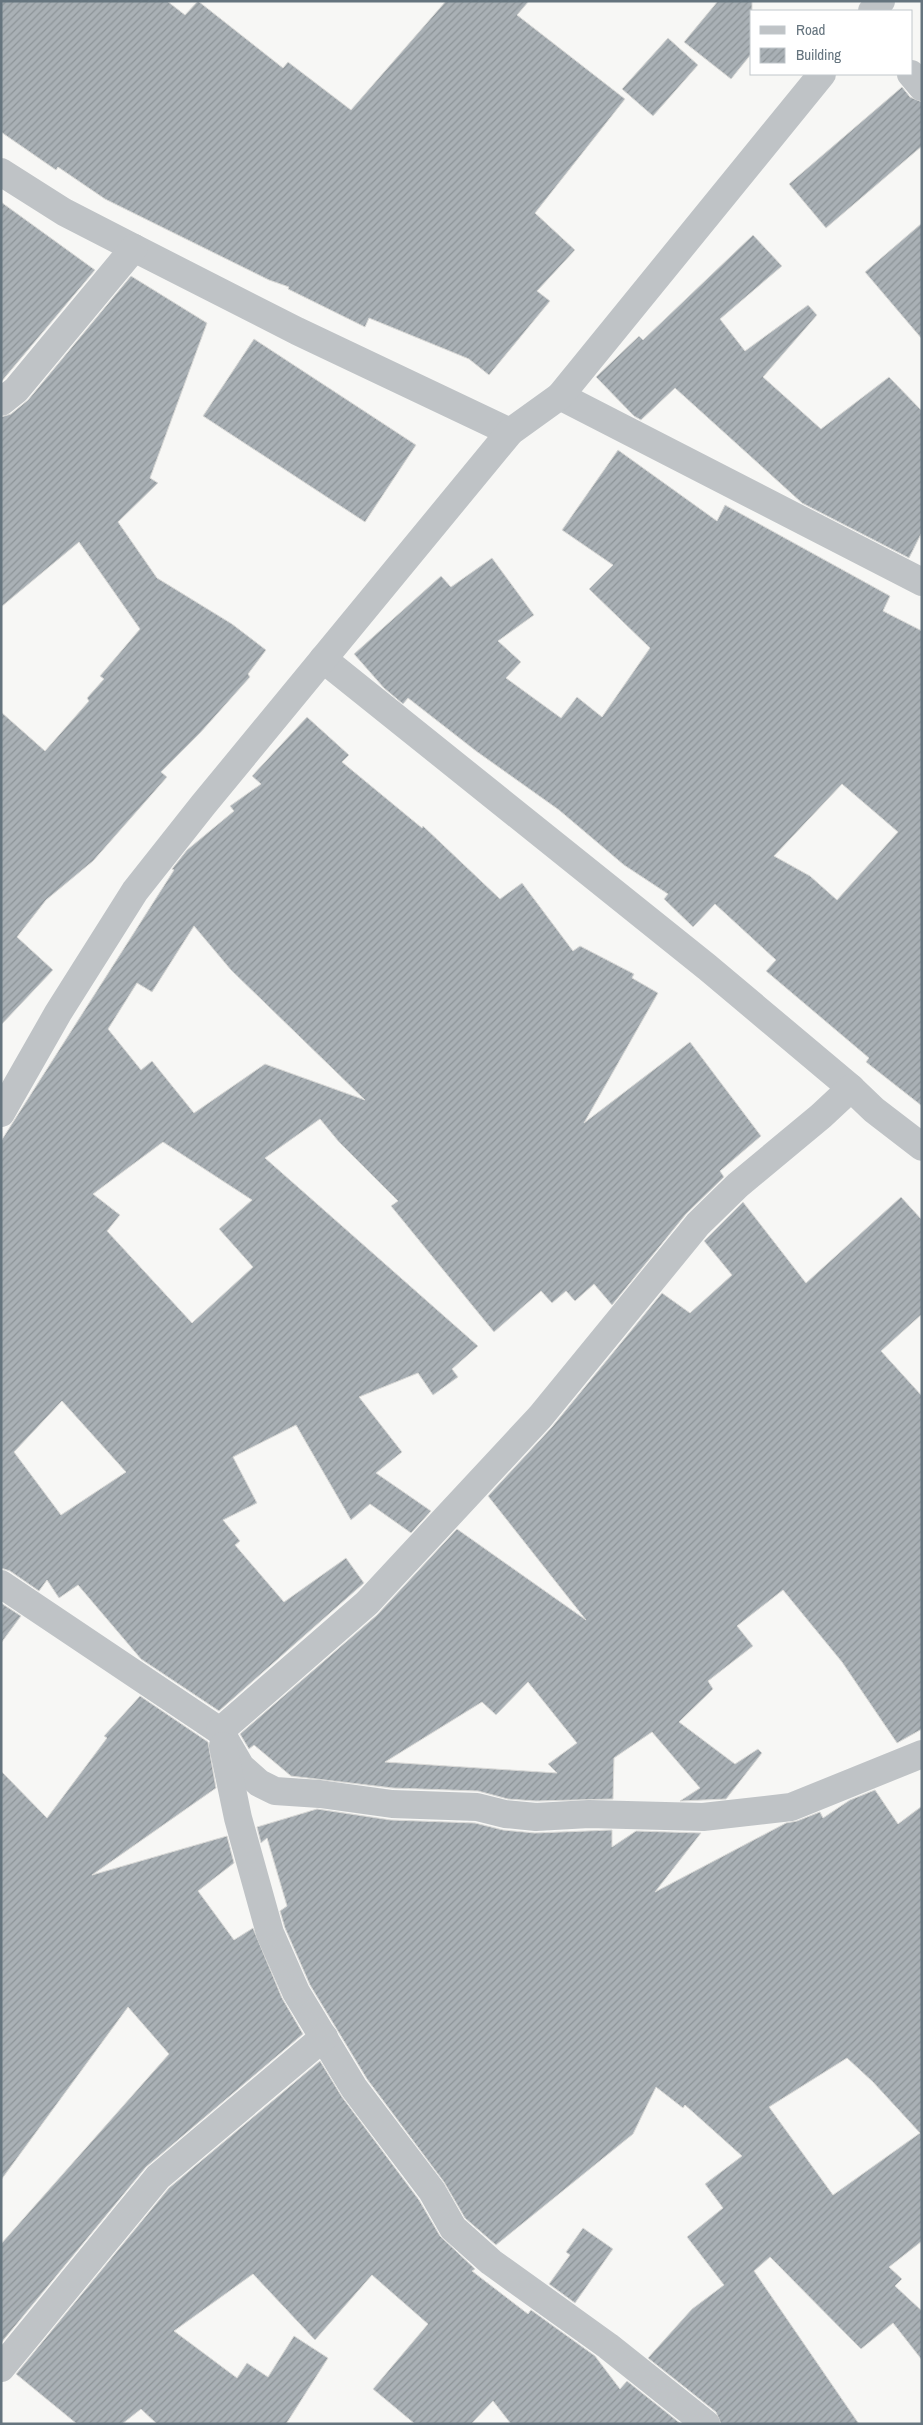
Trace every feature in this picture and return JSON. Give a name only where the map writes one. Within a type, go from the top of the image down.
[{"type":"street","points":[[1,1113],[58,1013],[135,891],[510,432],[560,396],[821,75]]},
{"type":"street","points":[[912,75],[922,87]]},
{"type":"street","points":[[1,172],[64,212],[134,248],[297,331],[510,432]]},
{"type":"street","points":[[1,402],[16,390],[134,248]]},
{"type":"street","points":[[560,396],[922,582]]},
{"type":"street","points":[[323,659],[707,967],[851,1088],[874,1110],[922,1147]]},
{"type":"street","points":[[220,1731],[367,1603],[540,1417],[698,1224],[738,1185],[821,1116],[851,1088]]},
{"type":"street","points":[[1,1584],[220,1731],[241,1767],[259,1783],[275,1791],[320,1794],[392,1804],[477,1807],[505,1814],[536,1817],[589,1814],[703,1817],[791,1807],[922,1754]]},
{"type":"street","points":[[220,1731],[238,1818],[270,1933],[296,1992],[354,2088],[432,2191],[453,2228],[491,2262],[608,2346],[706,2424]]},
{"type":"street","points":[[1,2368],[158,2177],[324,2037]]},
{"type":"building","points":[[1,1],[167,1],[185,15],[198,1],[283,68],[288,62],[351,110],[446,1],[529,1],[517,15],[625,99],[535,213],[575,250],[537,291],[550,301],[489,375],[469,359],[369,318],[365,327],[288,289],[289,287],[269,280],[105,199],[58,167],[56,170],[1,132]]},
{"type":"building","points":[[718,1],[752,1],[752,10],[750,10],[750,55],[731,79],[684,42]]},
{"type":"building","points":[[668,38],[698,65],[653,116],[622,89]]},
{"type":"building","points":[[902,87],[910,97],[922,102],[922,146],[826,228],[789,184]]},
{"type":"building","points":[[1,202],[95,270],[1,382]]},
{"type":"building","points":[[922,223],[922,339],[865,272]]},
{"type":"building","points":[[753,235],[782,266],[720,319],[745,351],[808,305],[817,315],[763,377],[821,429],[889,377],[922,411],[922,532],[909,558],[802,503],[675,388],[641,420],[634,416],[596,377],[639,336],[643,340]]},
{"type":"building","points":[[131,276],[207,323],[150,478],[158,483],[118,522],[157,578],[232,624],[266,650],[248,674],[250,677],[200,733],[161,772],[167,777],[93,861],[46,900],[17,937],[53,970],[1,1025],[1,712],[45,751],[89,701],[87,698],[104,679],[100,676],[140,629],[79,542],[1,607],[1,417],[11,414],[28,400]]},
{"type":"building","points":[[254,339],[416,445],[365,522],[203,416]]},
{"type":"building","points":[[618,450],[717,521],[725,505],[890,596],[883,611],[922,631],[922,1106],[866,1062],[869,1058],[766,971],[776,960],[715,904],[693,927],[664,899],[668,894],[624,865],[559,810],[476,751],[408,698],[403,704],[384,688],[354,654],[441,576],[451,587],[492,558],[534,615],[498,641],[521,662],[506,678],[561,718],[577,697],[602,717],[650,648],[589,589],[613,565],[562,530]],"holes":[[[842,784],[898,832],[837,900],[810,876],[774,856]]]},
{"type":"building","points":[[307,717],[349,755],[342,762],[422,828],[423,826],[500,899],[522,883],[573,951],[580,946],[634,974],[632,978],[658,993],[584,1123],[690,1042],[761,1136],[720,1171],[724,1177],[686,1214],[612,1305],[594,1284],[575,1301],[566,1291],[552,1303],[541,1291],[494,1332],[391,1206],[398,1201],[339,1142],[320,1119],[265,1158],[478,1346],[452,1369],[458,1377],[433,1395],[418,1373],[359,1397],[402,1452],[376,1473],[431,1511],[411,1533],[370,1504],[351,1520],[296,1425],[233,1457],[257,1503],[223,1520],[240,1541],[235,1545],[284,1602],[346,1558],[364,1583],[219,1711],[141,1659],[78,1585],[59,1598],[47,1580],[39,1591],[10,1571],[1,1568],[1,1141],[174,870],[172,869],[187,850],[234,811],[230,806],[261,784],[252,776]],"holes":[[[194,926],[231,970],[365,1100],[265,1064],[194,1113],[152,1061],[141,1070],[108,1029],[137,983],[152,992]],[[163,1142],[252,1200],[219,1229],[253,1267],[192,1323],[107,1231],[120,1215],[93,1194]],[[62,1401],[126,1472],[61,1515],[14,1452]]]},
{"type":"building","points":[[901,1197],[922,1220],[922,1314],[881,1351],[922,1396],[922,1729],[897,1743],[842,1662],[783,1590],[737,1626],[753,1646],[708,1681],[713,1689],[679,1722],[735,1764],[758,1749],[762,1753],[726,1799],[680,1801],[700,1788],[652,1732],[614,1758],[613,1799],[536,1801],[508,1799],[478,1791],[393,1788],[291,1776],[254,1745],[249,1749],[240,1734],[377,1615],[457,1529],[586,1620],[488,1496],[552,1427],[662,1293],[690,1313],[732,1275],[704,1241],[743,1202],[806,1283]],"holes":[[[528,1682],[577,1743],[548,1764],[557,1773],[385,1762],[482,1702],[496,1715]]]},
{"type":"building","points":[[1,1603],[21,1616],[1,1643]]},
{"type":"building","points":[[140,1696],[208,1742],[216,1788],[92,1875],[227,1836],[234,1863],[198,1891],[234,1940],[253,1928],[282,1998],[303,2034],[146,2167],[1,2343],[1,2244],[169,2054],[128,2007],[1,2180],[1,1771],[47,1818],[107,1738],[104,1736]]},
{"type":"building","points":[[875,1790],[898,1824],[922,1806],[922,2241],[889,2267],[902,2279],[895,2286],[922,2311],[922,2360],[893,2323],[861,2349],[770,2257],[754,2271],[859,2424],[721,2424],[716,2412],[648,2358],[692,2309],[724,2285],[687,2237],[723,2208],[705,2184],[742,2156],[685,2105],[683,2108],[656,2087],[633,2134],[496,2245],[465,2218],[444,2182],[367,2079],[310,1985],[285,1928],[280,1911],[287,1906],[267,1838],[261,1843],[257,1827],[317,1809],[391,1820],[475,1823],[503,1830],[535,1833],[612,1830],[612,1847],[636,1831],[701,1833],[655,1892],[786,1823],[820,1812],[823,1818],[850,1800]],"holes":[[[847,2058],[873,2082],[920,2133],[833,2195],[769,2107]]]},
{"type":"building","points":[[320,2061],[342,2097],[419,2200],[440,2236],[475,2269],[472,2271],[528,2314],[531,2310],[595,2356],[620,2389],[627,2381],[681,2424],[511,2424],[493,2401],[471,2424],[415,2424],[373,2389],[428,2324],[372,2275],[315,2340],[253,2274],[174,2331],[237,2378],[247,2363],[268,2377],[294,2336],[328,2358],[286,2424],[157,2424],[141,2409],[122,2424],[77,2424],[16,2374],[169,2188]]},
{"type":"building","points":[[583,2228],[613,2249],[575,2303],[549,2284],[570,2255],[566,2252]]}]
